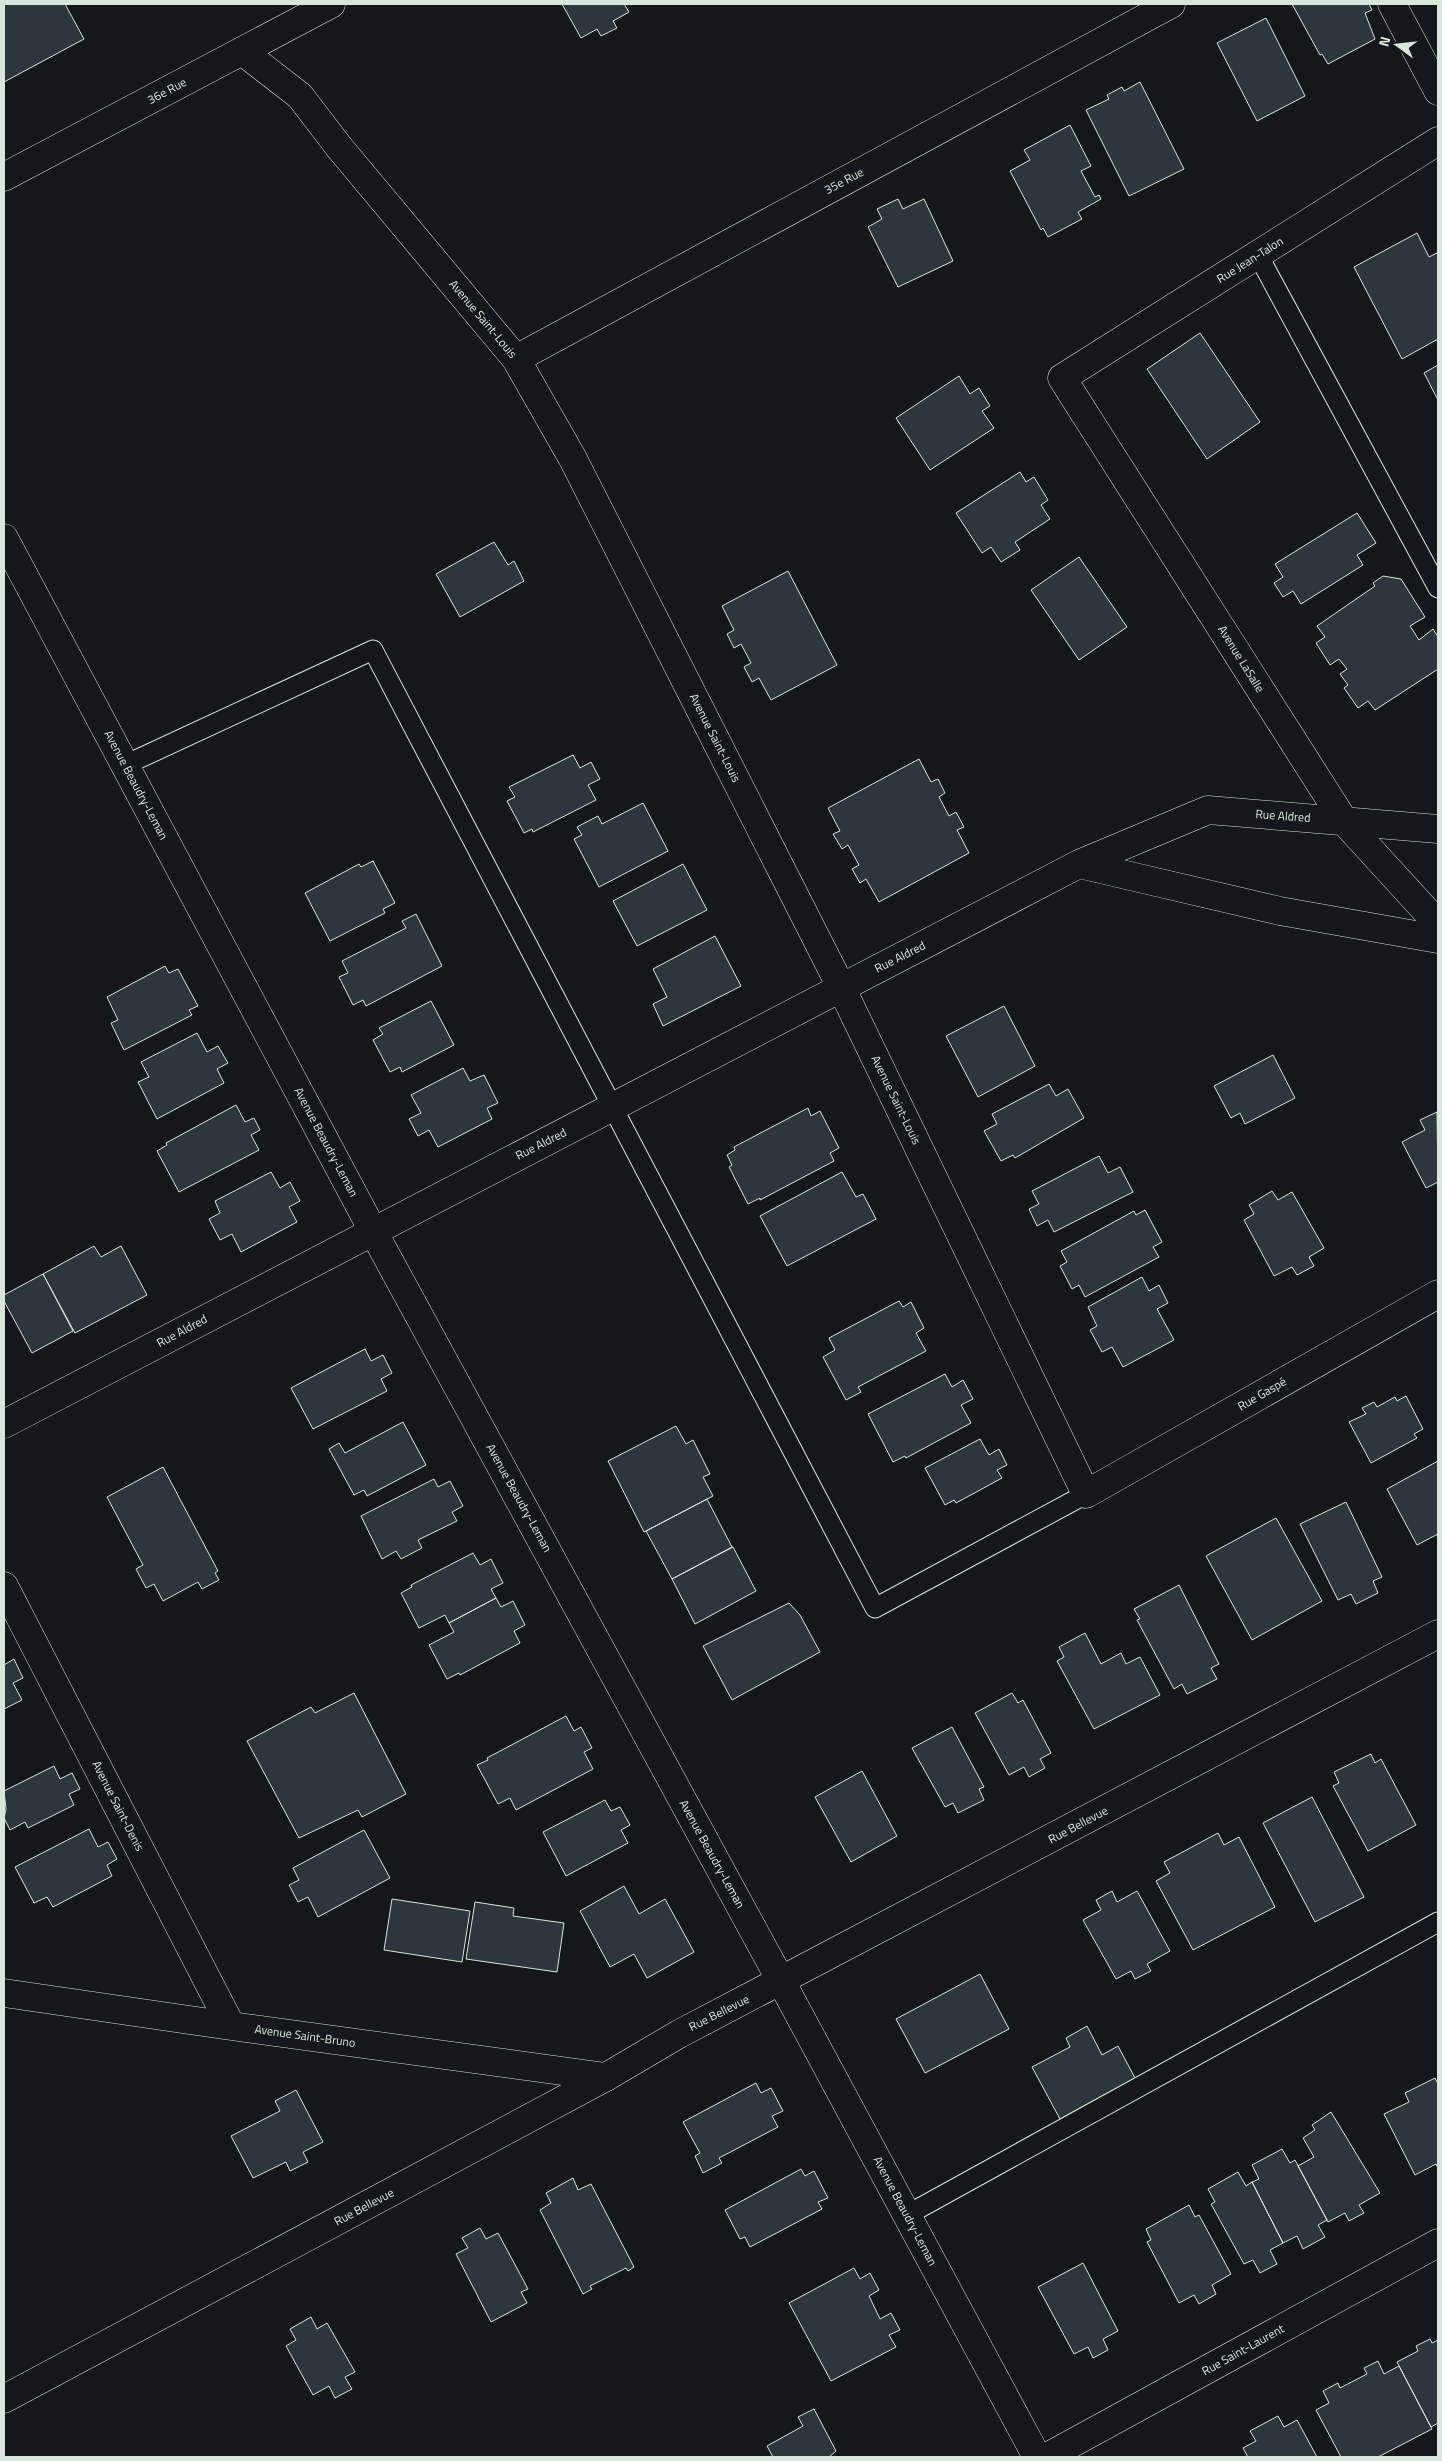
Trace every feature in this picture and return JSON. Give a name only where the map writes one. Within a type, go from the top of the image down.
[{"type":"street","name":"36e Rue","points":[[4,177],[331,4]]},
{"type":"street","name":"35e Rue","points":[[516,359],[1171,4]]},
{"type":"street","points":[[1392,4],[1438,91]]},
{"type":"street","name":"Avenue Saint-Louis","points":[[242,51],[300,96],[339,147],[516,359],[573,459],[842,988],[1086,1494]]},
{"type":"street","name":"Rue Jean-Talon","points":[[1062,378],[1438,141]]},
{"type":"street","name":"Avenue LaSalle","points":[[1062,378],[1344,821],[1438,924]]},
{"type":"street","name":"Avenue Beaudry-Leman","points":[[4,538],[373,1231],[782,1982],[1037,2457]]},
{"type":"street","name":"Rue Aldred","points":[[4,1424],[1079,864],[1208,810],[1438,829]]},
{"type":"street","points":[[1079,864],[1280,912],[1438,939]]},
{"type":"street","name":"Rue Gaspé","points":[[1086,1494],[1438,1294]]},
{"type":"street","name":"Avenue Saint-Denis","points":[[4,1586],[231,2026]]},
{"type":"street","name":"Rue Bellevue","points":[[4,2399],[606,2077],[679,2034],[782,1982],[1438,1634]]},
{"type":"street","name":"Avenue Saint-Bruno","points":[[4,1993],[606,2077]]},
{"type":"street","name":"Rue Saint-Laurent","points":[[1048,2457],[1438,2243]]},
{"type":"lane","points":[[1258,254],[1438,588]]},
{"type":"lane","points":[[125,764],[373,650],[875,1608],[1086,1494]]},
{"type":"lane","points":[[907,2215],[1438,1922]]},
{"type":"building","points":[[4,4],[65,4],[84,39],[4,82]]},
{"type":"building","points":[[562,4],[624,4],[629,12],[613,21],[617,28],[601,36],[597,29],[581,38]]},
{"type":"building","points":[[1292,4],[1369,4],[1372,10],[1365,13],[1375,39],[1328,64],[1322,54],[1320,55]]},
{"type":"building","points":[[1266,18],[1305,96],[1257,121],[1217,43]]},
{"type":"building","points":[[1140,82],[1184,169],[1129,196],[1086,110],[1109,99],[1107,95],[1122,87],[1124,91]]},
{"type":"building","points":[[1070,125],[1091,166],[1081,171],[1095,197],[1099,195],[1101,199],[1078,212],[1082,219],[1048,237],[1043,228],[1041,230],[1010,171],[1030,160],[1024,150]]},
{"type":"building","points":[[898,199],[903,209],[924,199],[953,261],[898,287],[868,227],[882,219],[877,209]]},
{"type":"building","points":[[1417,233],[1429,257],[1437,253],[1438,256],[1438,339],[1402,359],[1354,267]]},
{"type":"building","points":[[1200,333],[1260,422],[1207,459],[1147,369]]},
{"type":"building","points":[[1438,365],[1438,400],[1424,373]]},
{"type":"building","points":[[959,376],[970,394],[979,388],[990,406],[982,411],[994,428],[930,470],[896,418]]},
{"type":"building","points":[[1020,472],[1026,482],[1034,477],[1048,500],[1041,505],[1050,519],[1015,542],[1020,550],[1001,562],[991,547],[982,553],[956,513]]},
{"type":"building","points":[[1357,513],[1376,543],[1357,555],[1363,565],[1301,604],[1293,591],[1283,597],[1274,583],[1283,577],[1275,564]]},
{"type":"building","points":[[494,542],[508,565],[514,561],[524,581],[460,617],[436,574]]},
{"type":"building","points":[[1079,557],[1127,627],[1079,660],[1031,590]]},
{"type":"building","points":[[788,571],[837,665],[771,700],[759,678],[752,682],[744,667],[751,663],[741,644],[734,648],[727,634],[734,630],[722,606]]},
{"type":"building","points":[[1383,576],[1401,579],[1425,617],[1410,626],[1419,640],[1433,629],[1438,637],[1438,669],[1375,710],[1368,701],[1358,708],[1344,688],[1348,685],[1340,674],[1347,669],[1339,659],[1330,665],[1316,643],[1325,637],[1317,626],[1375,586],[1373,583]]},
{"type":"building","points":[[573,755],[580,768],[591,762],[600,779],[588,785],[596,800],[533,832],[532,829],[524,833],[507,801],[515,797],[509,787]]},
{"type":"building","points":[[919,759],[931,782],[938,779],[945,793],[939,797],[949,816],[956,812],[964,827],[957,830],[969,853],[879,902],[866,879],[860,883],[852,869],[859,865],[848,845],[842,849],[833,834],[840,831],[828,808]]},
{"type":"building","points":[[643,803],[668,851],[599,887],[574,839],[582,835],[577,827],[598,816],[602,824]]},
{"type":"building","points":[[373,861],[395,903],[383,909],[385,913],[330,941],[305,893],[359,864],[361,867]]},
{"type":"building","points":[[683,864],[707,910],[637,946],[613,901]]},
{"type":"building","points":[[416,914],[442,966],[366,1006],[363,1000],[353,1005],[339,977],[348,973],[342,961],[406,928],[402,921]]},
{"type":"building","points":[[715,936],[741,986],[663,1026],[653,1004],[667,997],[653,969]]},
{"type":"building","points":[[165,966],[169,973],[178,969],[198,1006],[189,1010],[192,1015],[124,1050],[111,1023],[118,1020],[107,997]]},
{"type":"building","points":[[431,1001],[454,1045],[402,1072],[400,1067],[390,1072],[373,1040],[383,1034],[379,1028]]},
{"type":"building","points":[[1004,1006],[1035,1066],[978,1097],[946,1036]]},
{"type":"building","points":[[197,1033],[207,1052],[218,1046],[228,1063],[217,1069],[224,1083],[157,1119],[138,1082],[149,1077],[141,1062]]},
{"type":"building","points":[[1273,1055],[1295,1098],[1245,1124],[1240,1113],[1231,1118],[1214,1086]]},
{"type":"building","points":[[463,1068],[470,1081],[484,1075],[498,1103],[487,1108],[492,1119],[438,1147],[429,1130],[418,1136],[409,1119],[421,1113],[411,1095]]},
{"type":"building","points":[[1049,1084],[1056,1096],[1068,1089],[1084,1118],[1015,1158],[1013,1155],[1001,1161],[984,1131],[997,1124],[992,1114]]},
{"type":"building","points":[[236,1105],[245,1122],[254,1118],[260,1130],[251,1135],[259,1150],[179,1192],[157,1151],[167,1145],[166,1143]]},
{"type":"building","points":[[808,1108],[811,1116],[820,1111],[839,1148],[830,1153],[834,1161],[760,1200],[760,1198],[748,1204],[729,1167],[732,1165],[727,1155],[735,1150],[734,1147]]},
{"type":"building","points":[[1437,1112],[1438,1182],[1426,1188],[1402,1142],[1425,1130],[1420,1120]]},
{"type":"building","points":[[1099,1156],[1108,1173],[1120,1167],[1133,1192],[1054,1232],[1048,1220],[1037,1226],[1029,1209],[1039,1204],[1032,1191]]},
{"type":"building","points":[[271,1172],[280,1188],[290,1182],[300,1201],[289,1207],[297,1222],[241,1252],[232,1234],[220,1240],[209,1219],[220,1213],[215,1201]]},
{"type":"building","points":[[842,1172],[856,1197],[863,1194],[876,1219],[787,1266],[760,1216]]},
{"type":"building","points":[[1272,1191],[1278,1200],[1292,1192],[1324,1248],[1309,1257],[1314,1266],[1297,1275],[1292,1267],[1274,1276],[1244,1220],[1254,1214],[1249,1205]]},
{"type":"building","points":[[1145,1210],[1162,1242],[1153,1247],[1159,1257],[1085,1297],[1079,1285],[1072,1289],[1060,1266],[1067,1262],[1061,1251],[1134,1211],[1136,1215]]},
{"type":"building","points":[[94,1246],[101,1257],[121,1246],[147,1295],[75,1333],[43,1274]]},
{"type":"building","points":[[43,1274],[73,1331],[32,1353],[4,1301],[4,1295]]},
{"type":"building","points":[[1142,1277],[1149,1291],[1159,1285],[1168,1303],[1157,1309],[1174,1340],[1123,1367],[1112,1347],[1102,1352],[1090,1330],[1097,1326],[1088,1307]]},
{"type":"building","points":[[899,1301],[903,1307],[911,1302],[924,1328],[916,1333],[926,1351],[858,1387],[861,1392],[846,1400],[823,1357],[835,1350],[829,1338]]},
{"type":"building","points":[[365,1349],[371,1361],[383,1355],[392,1373],[381,1379],[387,1391],[313,1429],[291,1388]]},
{"type":"building","points":[[945,1374],[952,1387],[963,1380],[973,1399],[961,1405],[971,1423],[906,1458],[905,1456],[893,1462],[868,1414]]},
{"type":"building","points":[[1406,1396],[1423,1429],[1414,1434],[1417,1438],[1371,1463],[1349,1422],[1366,1414],[1362,1408],[1374,1402],[1377,1407],[1395,1397],[1397,1401]]},
{"type":"building","points":[[403,1422],[426,1465],[367,1496],[364,1490],[354,1495],[329,1449],[339,1443],[345,1453]]},
{"type":"building","points":[[676,1426],[686,1444],[693,1440],[710,1474],[703,1477],[713,1496],[644,1532],[608,1461]]},
{"type":"building","points":[[980,1439],[989,1455],[999,1449],[1007,1465],[997,1470],[1002,1478],[956,1503],[954,1500],[945,1505],[925,1468]]},
{"type":"building","points":[[1438,1461],[1438,1534],[1417,1545],[1387,1489]]},
{"type":"building","points":[[163,1467],[218,1571],[215,1573],[219,1580],[202,1589],[198,1582],[163,1601],[154,1584],[146,1588],[136,1569],[143,1565],[107,1497]]},
{"type":"building","points":[[434,1479],[438,1487],[450,1481],[463,1506],[452,1512],[457,1521],[418,1540],[422,1548],[401,1559],[396,1551],[382,1559],[361,1516]]},
{"type":"building","points":[[707,1499],[732,1547],[672,1579],[646,1531]]},
{"type":"building","points":[[1346,1502],[1382,1577],[1373,1581],[1378,1593],[1356,1604],[1351,1594],[1338,1600],[1300,1524]]},
{"type":"building","points":[[1276,1518],[1322,1601],[1252,1640],[1206,1556]]},
{"type":"building","points":[[733,1547],[756,1591],[695,1624],[672,1579]]},
{"type":"building","points":[[473,1553],[480,1565],[491,1559],[503,1583],[491,1589],[496,1598],[449,1623],[445,1615],[419,1628],[401,1593],[412,1587],[411,1585]]},
{"type":"building","points":[[1179,1585],[1219,1664],[1211,1668],[1217,1679],[1187,1694],[1182,1684],[1174,1689],[1137,1620],[1140,1619],[1134,1609]]},
{"type":"building","points":[[496,1598],[501,1607],[513,1601],[525,1625],[514,1631],[520,1643],[460,1675],[459,1673],[447,1679],[429,1645],[454,1632],[449,1623]]},
{"type":"building","points":[[789,1603],[800,1615],[820,1652],[732,1700],[703,1646]]},
{"type":"building","points":[[1085,1633],[1101,1664],[1121,1653],[1126,1664],[1140,1657],[1160,1695],[1094,1729],[1057,1661],[1064,1657],[1059,1647]]},
{"type":"building","points":[[14,1659],[23,1678],[13,1683],[22,1700],[4,1709],[4,1665]]},
{"type":"building","points":[[354,1693],[406,1794],[362,1817],[358,1810],[299,1838],[247,1741],[311,1707],[315,1713]]},
{"type":"building","points":[[1012,1693],[1018,1703],[1023,1700],[1051,1753],[1040,1759],[1045,1768],[1029,1777],[1024,1767],[1009,1775],[975,1713]]},
{"type":"building","points":[[566,1716],[574,1731],[581,1727],[592,1748],[584,1752],[593,1769],[516,1810],[510,1798],[498,1804],[477,1765]]},
{"type":"building","points":[[952,1727],[984,1787],[979,1789],[984,1800],[958,1813],[953,1803],[945,1807],[912,1748]]},
{"type":"building","points":[[1371,1754],[1375,1763],[1381,1759],[1416,1825],[1368,1851],[1333,1786],[1339,1783],[1334,1772]]},
{"type":"building","points":[[54,1766],[60,1779],[72,1773],[80,1789],[69,1794],[74,1805],[28,1828],[25,1822],[10,1830],[4,1818],[6,1809],[4,1791]]},
{"type":"building","points":[[862,1771],[897,1836],[851,1862],[815,1797]]},
{"type":"building","points":[[1312,1797],[1364,1897],[1315,1922],[1263,1823]]},
{"type":"building","points":[[605,1800],[611,1811],[620,1807],[630,1825],[621,1830],[628,1843],[566,1876],[543,1832]]},
{"type":"building","points":[[89,1829],[98,1847],[108,1842],[117,1859],[107,1865],[112,1876],[53,1907],[47,1897],[34,1903],[15,1867]]},
{"type":"building","points":[[364,1830],[390,1878],[318,1917],[308,1897],[298,1902],[289,1885],[299,1880],[293,1868]]},
{"type":"building","points":[[1218,1833],[1224,1845],[1239,1837],[1275,1907],[1193,1950],[1156,1881],[1170,1873],[1164,1862]]},
{"type":"building","points":[[624,1886],[639,1914],[665,1899],[694,1952],[647,1978],[634,1954],[610,1967],[580,1911]]},
{"type":"building","points":[[1112,1891],[1117,1902],[1137,1891],[1170,1951],[1147,1964],[1151,1971],[1135,1979],[1131,1971],[1116,1979],[1083,1920],[1101,1910],[1096,1900]]},
{"type":"building","points":[[392,1899],[470,1911],[462,1962],[384,1950]]},
{"type":"building","points":[[475,1902],[514,1908],[513,1916],[564,1923],[557,1972],[466,1959]]},
{"type":"building","points":[[980,1974],[1009,2029],[925,2073],[896,2019]]},
{"type":"building","points":[[1087,2026],[1102,2055],[1118,2046],[1135,2078],[1060,2119],[1032,2067],[1070,2047],[1066,2038]]},
{"type":"building","points":[[1435,2078],[1438,2084],[1438,2168],[1436,2164],[1415,2175],[1384,2114],[1409,2102],[1405,2093]]},
{"type":"building","points":[[756,2083],[761,2093],[771,2088],[783,2111],[772,2116],[778,2127],[719,2158],[722,2163],[703,2173],[695,2156],[700,2153],[683,2122]]},
{"type":"building","points":[[296,2090],[323,2142],[303,2152],[308,2162],[290,2171],[286,2162],[253,2178],[231,2136],[280,2111],[275,2101]]},
{"type":"building","points":[[1331,2112],[1380,2193],[1359,2205],[1364,2213],[1349,2221],[1345,2213],[1328,2222],[1298,2166],[1314,2157],[1303,2138],[1315,2130],[1312,2125]]},
{"type":"building","points":[[1282,2149],[1290,2163],[1295,2160],[1327,2220],[1318,2225],[1325,2237],[1303,2249],[1297,2236],[1283,2243],[1252,2182],[1259,2179],[1252,2165]]},
{"type":"building","points":[[801,2169],[805,2176],[814,2171],[828,2198],[818,2202],[822,2209],[750,2247],[745,2237],[740,2239],[725,2210]]},
{"type":"building","points":[[1238,2172],[1246,2186],[1252,2182],[1283,2243],[1270,2250],[1277,2264],[1260,2273],[1253,2260],[1244,2264],[1211,2204],[1215,2202],[1208,2189]]},
{"type":"building","points":[[573,2178],[578,2190],[591,2184],[634,2267],[628,2271],[626,2268],[590,2286],[592,2289],[583,2294],[540,2210],[551,2203],[546,2193]]},
{"type":"building","points":[[1189,2205],[1195,2217],[1199,2215],[1231,2274],[1212,2285],[1216,2294],[1199,2304],[1194,2295],[1179,2303],[1147,2242],[1151,2240],[1146,2229]]},
{"type":"building","points":[[480,2228],[486,2239],[498,2233],[528,2289],[521,2292],[527,2303],[491,2322],[456,2254],[468,2248],[462,2238]]},
{"type":"building","points":[[1083,2263],[1118,2331],[1103,2339],[1108,2350],[1093,2358],[1088,2347],[1074,2354],[1038,2287]]},
{"type":"building","points":[[854,2268],[860,2279],[870,2273],[879,2290],[869,2296],[880,2319],[891,2313],[900,2330],[889,2335],[896,2347],[831,2381],[789,2303]]},
{"type":"building","points":[[311,2317],[317,2329],[327,2323],[355,2372],[345,2377],[352,2389],[335,2398],[329,2386],[313,2395],[286,2346],[296,2340],[290,2329]]},
{"type":"building","points":[[1430,2339],[1432,2343],[1438,2340],[1438,2423],[1431,2427],[1397,2362],[1418,2351],[1416,2346]]},
{"type":"building","points":[[1378,2361],[1384,2374],[1399,2366],[1432,2429],[1378,2457],[1341,2457],[1316,2410],[1329,2403],[1323,2391],[1338,2383],[1340,2388],[1367,2374],[1364,2368]]},
{"type":"building","points":[[814,2409],[836,2451],[829,2457],[773,2457],[767,2446],[803,2426],[798,2417]]},
{"type":"building","points":[[1278,2416],[1284,2427],[1297,2420],[1317,2457],[1248,2457],[1243,2448],[1256,2441],[1250,2431]]}]
